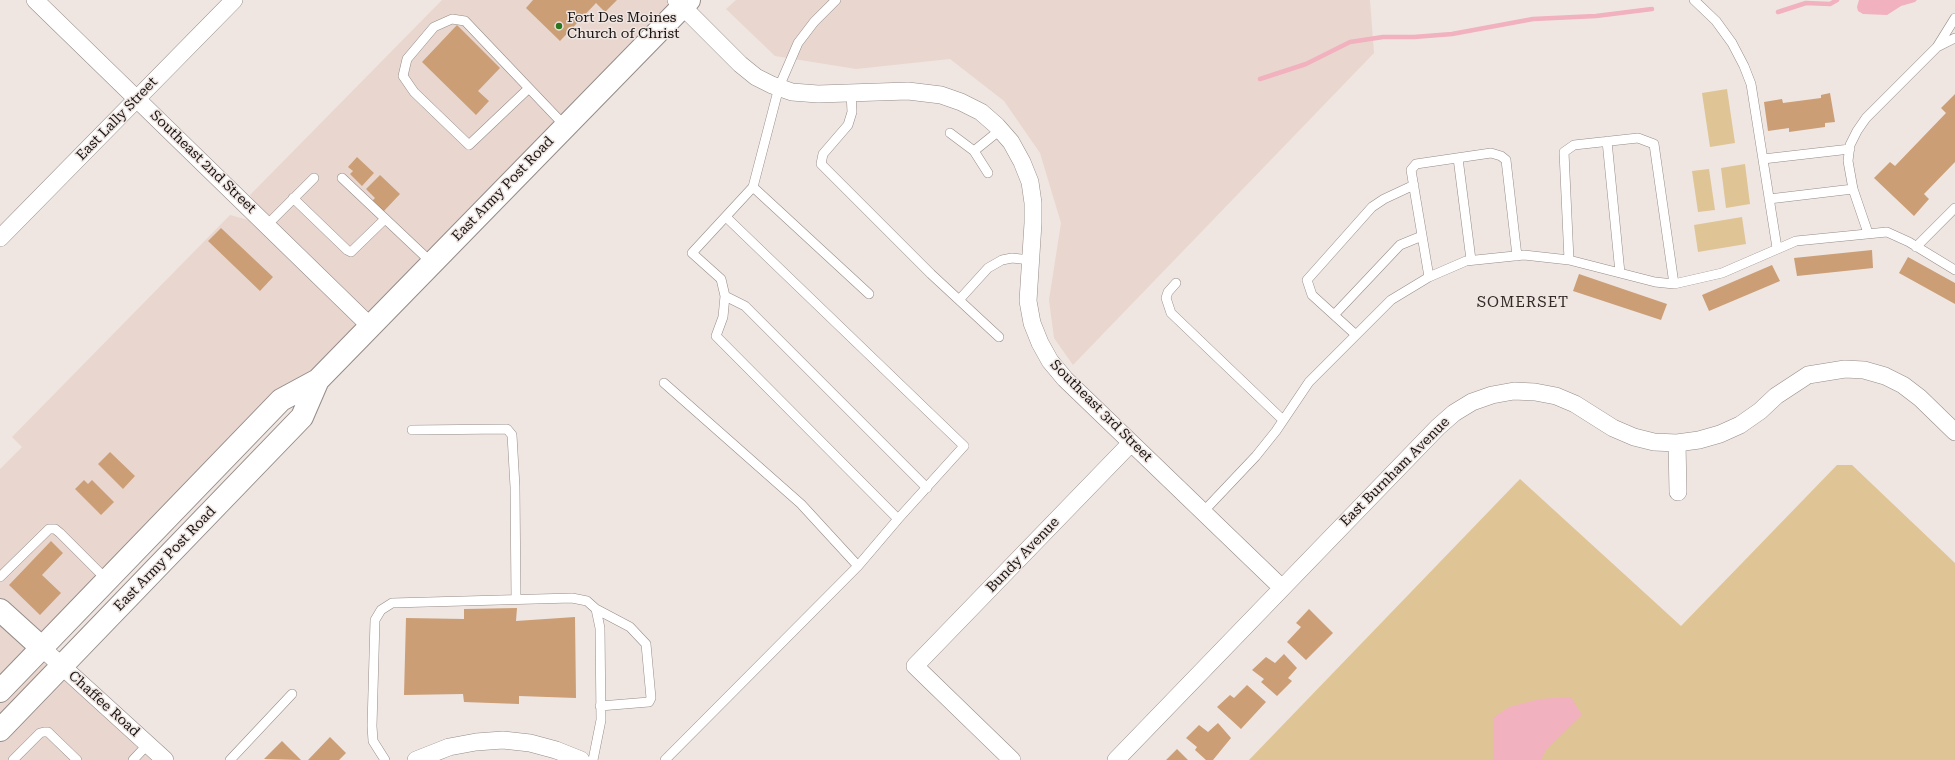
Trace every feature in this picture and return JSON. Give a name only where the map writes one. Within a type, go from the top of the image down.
[{"type":"main road","name":"East Army Post Road","points":[[0,691],[281,400],[318,380],[566,126],[683,2]]},
{"type":"main road","name":"East Army Post Road","points":[[0,730],[302,417],[318,380]]},
{"type":"main road","points":[[2,615],[42,648]]},
{"type":"street","name":"Southeast 2nd Street","points":[[35,0],[138,98],[370,326]]},
{"type":"street","name":"East Lally Street","points":[[0,238],[234,0]]},
{"type":"street","name":"Southeast 3rd Street","points":[[683,2],[740,64],[756,77],[779,88],[792,92],[818,94],[920,91],[941,95],[961,102],[980,112],[1000,130],[1011,142],[1022,162],[1030,182],[1033,203],[1033,223],[1028,301],[1032,323],[1040,343],[1050,361],[1065,379],[1282,588]]},
{"type":"street","name":"East Burnham Avenue","points":[[1116,760],[1438,427],[1454,413],[1472,402],[1492,395],[1514,391],[1535,392],[1556,396],[1575,404],[1613,428],[1634,437],[1654,442],[1677,443],[1699,440],[1720,434],[1740,425],[1760,411],[1776,396],[1808,376],[1845,369],[1864,370],[1885,376],[1903,385],[1920,398],[1955,432]]},
{"type":"street","name":"Bundy Avenue","points":[[1012,760],[915,666],[1131,443]]},
{"type":"street","points":[[1677,443],[1678,492]]},
{"type":"street","name":"Chaffee Road","points":[[42,648],[165,760]]},
{"type":"street","points":[[416,760],[448,747],[476,742],[503,740],[530,743],[556,750],[581,760]]},
{"type":"lane","points":[[836,0],[814,22],[798,43],[779,88],[753,187],[692,253],[721,279],[725,296],[723,316],[716,336],[898,519]]},
{"type":"lane","points":[[1694,0],[1716,22],[1732,43],[1744,66],[1751,84],[1776,248]]},
{"type":"lane","points":[[1868,233],[1853,189],[1848,161],[1850,149],[1857,131],[1866,118],[1937,47],[1955,18]]},
{"type":"lane","points":[[528,88],[469,145],[414,92],[404,76],[407,59],[434,27],[452,19],[465,21],[566,126]]},
{"type":"lane","points":[[1937,47],[1955,38]]},
{"type":"lane","points":[[851,93],[852,112],[848,125],[823,154],[821,164],[959,300],[999,337]]},
{"type":"lane","points":[[974,151],[1000,130]]},
{"type":"lane","points":[[950,133],[974,151],[988,173]]},
{"type":"lane","points":[[1569,260],[1564,152],[1574,144],[1638,138],[1654,144],[1674,284]]},
{"type":"lane","points":[[1607,141],[1620,273]]},
{"type":"lane","points":[[1763,159],[1850,149]]},
{"type":"lane","points":[[1429,277],[1411,170],[1416,164],[1491,153],[1501,156],[1506,160],[1517,256]]},
{"type":"lane","points":[[1458,158],[1471,260]]},
{"type":"lane","points":[[267,225],[314,178]]},
{"type":"lane","points":[[342,178],[432,263]]},
{"type":"lane","points":[[1356,335],[1312,295],[1307,280],[1372,208],[1384,199],[1414,185]]},
{"type":"lane","points":[[753,187],[869,294]]},
{"type":"lane","points":[[1769,199],[1853,189]]},
{"type":"lane","points":[[293,198],[347,250],[351,252],[385,219]]},
{"type":"lane","points":[[1916,247],[1955,208]]},
{"type":"lane","points":[[665,760],[858,566],[964,446],[726,217]]},
{"type":"lane","points":[[1203,512],[1256,456],[1309,382],[1391,300],[1429,277],[1466,261],[1524,255],[1569,260],[1655,282],[1674,284],[1722,273],[1776,248],[1796,241],[1887,232],[1955,270]]},
{"type":"lane","points":[[1334,315],[1400,245],[1422,236]]},
{"type":"lane","points":[[959,300],[988,268],[1002,260],[1012,258],[1030,260]]},
{"type":"lane","points":[[1176,283],[1168,292],[1166,298],[1171,313],[1283,420]]},
{"type":"lane","points":[[725,296],[746,306],[926,488]]},
{"type":"lane","points":[[664,383],[801,504],[858,566]]},
{"type":"lane","points":[[412,430],[507,429],[512,435],[515,487],[516,599]]},
{"type":"lane","points":[[0,577],[49,529],[55,529],[107,580]]},
{"type":"lane","points":[[385,760],[373,741],[372,726],[376,620],[381,610],[392,603],[572,598],[587,601],[596,609],[630,627],[646,644],[651,698],[649,702],[600,706]]},
{"type":"lane","points":[[593,760],[600,720],[600,628],[596,609]]},
{"type":"lane","points":[[230,760],[292,694]]},
{"type":"lane","points":[[13,760],[40,733],[44,732],[48,732],[77,760]]},
{"type":"lane","points":[[133,760],[148,744]]},
{"type":"shaded area","points":[[442,0],[689,0],[42,647],[165,760],[0,760],[0,469],[22,447],[12,437],[230,215],[267,225],[250,195]]},
{"type":"shaded area","points":[[736,0],[1370,0],[1374,53],[1073,365],[1054,338],[1049,300],[1061,223],[1040,153],[1004,101],[950,59],[856,69],[775,56],[726,9]]},
{"type":"shaded area","points":[[1859,0],[1917,0],[1901,6],[1887,15],[1863,14],[1858,11],[1857,7]]},
{"type":"shaded area","points":[[1727,89],[1735,143],[1710,147],[1702,93]]},
{"type":"shaded area","points":[[1745,164],[1750,204],[1726,208],[1721,168]]},
{"type":"shaded area","points":[[1709,169],[1715,210],[1698,212],[1692,171]]},
{"type":"shaded area","points":[[1742,217],[1746,244],[1698,252],[1694,225]]},
{"type":"shaded area","points":[[1837,465],[1852,465],[1955,563],[1955,760],[1249,760],[1520,479],[1681,626]]},
{"type":"shaded area","points":[[1571,697],[1582,715],[1546,750],[1541,760],[1493,760],[1493,718],[1509,707],[1540,699]]},
{"type":"building","name":"Fort Des Moines Church of Christ","points":[[533,0],[617,0],[605,12],[596,3],[560,41],[526,8]]},
{"type":"building","points":[[457,25],[500,68],[478,91],[489,101],[476,115],[422,62]]},
{"type":"building","points":[[1830,93],[1835,122],[1825,123],[1825,127],[1789,132],[1789,128],[1768,131],[1764,102],[1782,99],[1783,103],[1821,98],[1821,95]]},
{"type":"building","points":[[1955,94],[1955,162],[1924,194],[1929,199],[1914,216],[1874,178],[1890,162],[1895,166],[1946,113],[1941,108]]},
{"type":"building","points":[[357,157],[374,173],[362,186],[350,174],[353,171],[348,167]]},
{"type":"building","points":[[380,175],[400,194],[383,212],[372,201],[375,198],[366,189]]},
{"type":"building","points":[[221,228],[273,277],[260,291],[208,241]]},
{"type":"building","points":[[1872,250],[1873,268],[1797,276],[1794,258]]},
{"type":"building","points":[[1908,257],[1955,283],[1955,304],[1899,273]]},
{"type":"building","points":[[1772,265],[1780,281],[1709,311],[1702,295]]},
{"type":"building","points":[[1579,274],[1667,304],[1661,320],[1573,291]]},
{"type":"building","points":[[110,452],[135,476],[123,489],[98,464]]},
{"type":"building","points":[[84,480],[88,484],[92,480],[114,502],[101,515],[75,489]]},
{"type":"building","points":[[51,541],[63,553],[42,575],[61,593],[40,615],[9,585]]},
{"type":"building","points":[[517,608],[516,621],[575,617],[576,698],[519,696],[519,704],[464,702],[463,694],[404,695],[406,618],[464,619],[464,609]]},
{"type":"building","points":[[1309,609],[1333,633],[1306,660],[1287,642],[1301,627],[1296,623]]},
{"type":"building","points":[[1284,654],[1297,668],[1288,678],[1292,681],[1277,696],[1261,682],[1264,679],[1252,670],[1266,657],[1275,663]]},
{"type":"building","points":[[1247,685],[1266,702],[1241,729],[1217,707],[1230,695],[1234,698]]},
{"type":"building","points":[[1218,723],[1231,738],[1213,760],[1206,760],[1195,750],[1197,747],[1186,738],[1199,725],[1208,732]]},
{"type":"building","points":[[330,737],[346,753],[339,760],[308,760]]},
{"type":"building","points":[[282,741],[301,760],[264,759]]},
{"type":"building","points":[[1177,749],[1188,760],[1166,760]]},
{"type":"waterway","points":[[1778,12],[1806,3],[1830,4],[1837,0]]},
{"type":"waterway","points":[[1260,79],[1306,64],[1350,42],[1383,37],[1414,37],[1452,34],[1533,19],[1596,16],[1652,9]]},
{"type":"place","name":"Fort Des Moines Church of Christ","points":[[559,26]]},
{"type":"district","name":"SOMERSET","points":[[1523,303]]}]
